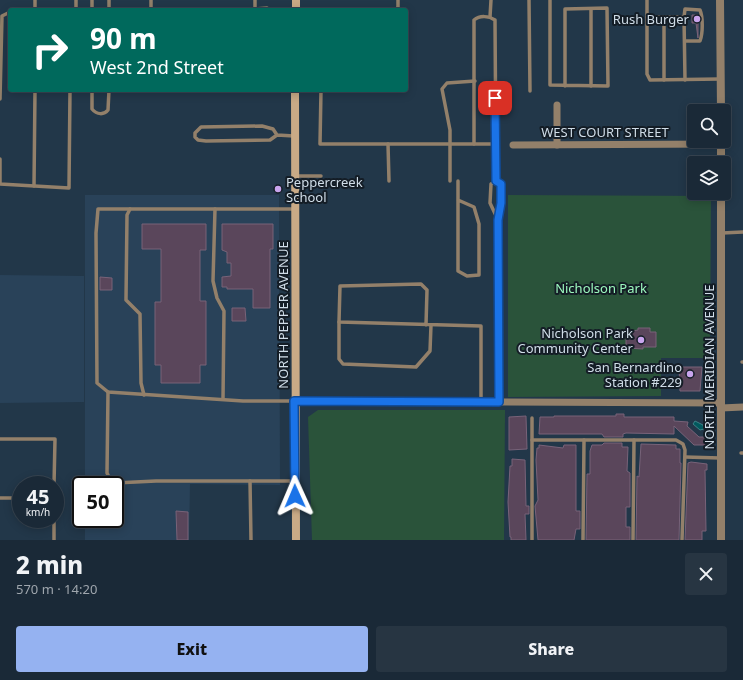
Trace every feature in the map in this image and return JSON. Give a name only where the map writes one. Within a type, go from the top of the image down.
[{"type":"main road","name":"NORTH PEPPER AVENUE","points":[[295,92],[294,401],[296,540]]},
{"type":"street","points":[[720,0],[721,104]]},
{"type":"street","points":[[557,105],[557,145]]},
{"type":"street","name":"WEST COURT STREET","points":[[512,145],[687,143]]},
{"type":"street","name":"NORTH MERIDIAN AVENUE","points":[[721,200],[721,540]]},
{"type":"street","points":[[294,401],[499,402],[721,405],[743,407]]},
{"type":"lane","points":[[490,17],[491,0]]},
{"type":"lane","points":[[529,0],[530,91]]},
{"type":"lane","points":[[550,0],[550,86],[565,86],[608,86],[607,8],[565,9],[565,86]]},
{"type":"lane","points":[[647,0],[647,74],[650,80],[721,79]]},
{"type":"lane","points":[[684,42],[700,41],[702,36],[701,14],[700,10],[696,8],[685,9],[684,42],[685,80]]},
{"type":"lane","points":[[591,9],[591,86]]},
{"type":"lane","points":[[0,99],[2,16],[8,13]]},
{"type":"lane","points":[[474,144],[474,20],[478,17],[490,17],[495,20],[496,181]]},
{"type":"lane","points":[[647,17],[684,17]]},
{"type":"lane","points":[[664,17],[664,80]]},
{"type":"lane","points":[[450,181],[450,130],[442,89],[447,83],[475,81]]},
{"type":"lane","points":[[34,186],[35,92]]},
{"type":"lane","points":[[0,159],[0,184],[69,188],[70,92]]},
{"type":"lane","points":[[92,92],[92,110],[100,114],[106,113],[108,110],[109,92]]},
{"type":"lane","points":[[320,92],[320,144],[496,144]]},
{"type":"lane","points":[[277,135],[273,129],[262,126],[201,127],[195,133],[195,137],[198,140],[206,141],[270,140],[277,135],[295,136]]},
{"type":"lane","points":[[388,144],[388,181]]},
{"type":"lane","points":[[295,176],[321,176]]},
{"type":"lane","points":[[458,181],[458,200],[458,271],[467,276],[479,275],[479,224],[474,207],[458,200]]},
{"type":"lane","points":[[496,181],[501,184],[501,203],[498,220],[499,402]]},
{"type":"lane","points":[[496,181],[491,184],[490,203],[498,220]]},
{"type":"lane","points":[[294,401],[242,401],[108,392],[97,383],[96,233],[98,209],[295,208]]},
{"type":"lane","points":[[130,209],[127,215],[126,300],[140,314],[141,383],[144,395]]},
{"type":"lane","points":[[215,209],[213,281],[216,298],[224,311],[223,399]]},
{"type":"lane","points":[[721,233],[743,232]]},
{"type":"lane","points":[[426,324],[427,290],[421,284],[340,286],[339,359],[343,364],[416,366],[430,351],[431,325]]},
{"type":"lane","points":[[339,322],[481,326],[481,402]]},
{"type":"lane","points":[[108,392],[108,473],[111,481],[124,484],[156,481],[295,481]]},
{"type":"lane","points":[[532,418],[532,540]]},
{"type":"lane","points":[[0,439],[55,439],[54,476]]},
{"type":"lane","points":[[532,440],[676,440],[683,444],[685,457],[682,540]]},
{"type":"lane","points":[[583,540],[584,440]]},
{"type":"lane","points":[[633,540],[634,440]]},
{"type":"lane","points":[[685,457],[721,458]]},
{"type":"lane","points":[[250,481],[251,540]]},
{"type":"lane","points":[[0,498],[12,498]]},
{"type":"lane","points":[[54,528],[54,540]]},
{"type":"shaded area","points":[[85,195],[279,195],[280,485],[190,484],[189,540],[85,540],[85,528],[124,528],[124,476],[85,476]]},
{"type":"shaded area","points":[[0,275],[84,276],[84,402],[0,403]]},
{"type":"shaded area","points":[[695,421],[703,425],[704,429],[700,430],[693,424]]},
{"type":"green space","name":"Nicholson Park","points":[[508,195],[687,196],[687,200],[711,200],[710,358],[661,358],[661,396],[508,397]]},
{"type":"green space","points":[[318,410],[505,410],[504,540],[312,540],[308,417]]},
{"type":"building","points":[[692,15],[698,15],[698,38],[696,23],[692,23]]},
{"type":"building","points":[[142,224],[206,224],[206,250],[200,250],[200,301],[206,301],[206,365],[200,365],[200,383],[161,383],[161,365],[155,365],[155,302],[161,302],[161,249],[142,249]]},
{"type":"building","points":[[222,224],[273,224],[273,249],[270,249],[270,308],[253,308],[253,289],[227,289],[227,287],[222,287],[222,277],[231,276],[231,263],[227,263],[227,252],[222,250]]},
{"type":"building","points":[[100,277],[112,278],[112,290],[100,290]]},
{"type":"building","points":[[232,308],[245,308],[246,321],[232,321]]},
{"type":"building","name":"Nicholson Park Community Center","points":[[638,328],[650,328],[650,332],[656,332],[656,347],[643,347],[643,349],[626,348],[626,332],[638,330]]},
{"type":"building","name":"San Bernardino Station #229","points":[[679,367],[702,367],[700,391],[680,391]]},
{"type":"building","points":[[616,414],[624,414],[624,417],[674,417],[674,421],[688,422],[687,426],[699,437],[706,437],[706,445],[694,445],[674,426],[674,434],[626,433],[623,434],[623,437],[604,437],[602,434],[539,434],[540,417],[616,416]]},
{"type":"building","points":[[526,416],[527,449],[509,450],[509,417]]},
{"type":"building","points":[[604,443],[622,443],[622,447],[628,447],[627,471],[630,473],[630,507],[626,507],[626,527],[630,527],[630,540],[586,540],[587,474],[590,474],[590,451],[592,445],[602,445]]},
{"type":"building","points":[[641,444],[676,445],[676,449],[680,449],[679,540],[636,540],[637,476],[639,477]]},
{"type":"building","points":[[539,445],[563,448],[564,445],[576,445],[576,511],[580,511],[580,529],[576,529],[574,540],[538,540],[535,506],[538,500],[536,460],[537,448],[539,448]]},
{"type":"building","points":[[512,459],[525,460],[526,506],[529,506],[529,514],[525,514],[526,540],[511,540],[510,537],[508,502],[510,466],[512,466]]},
{"type":"building","points":[[688,463],[707,464],[707,470],[705,470],[706,531],[702,531],[702,540],[685,540]]},
{"type":"building","points":[[176,511],[188,512],[188,540],[177,540]]},
{"type":"place","name":"Rush Burger","points":[[697,19]]},
{"type":"place","name":"Peppercreek School","points":[[278,189]]},
{"type":"place","name":"Nicholson Park Community Center","points":[[641,340]]},
{"type":"place","name":"San Bernardino Station #229","points":[[690,374]]},
{"type":"route","points":[[295,496],[294,401],[499,402],[498,220],[501,203],[501,184],[496,181],[495,98]]}]
